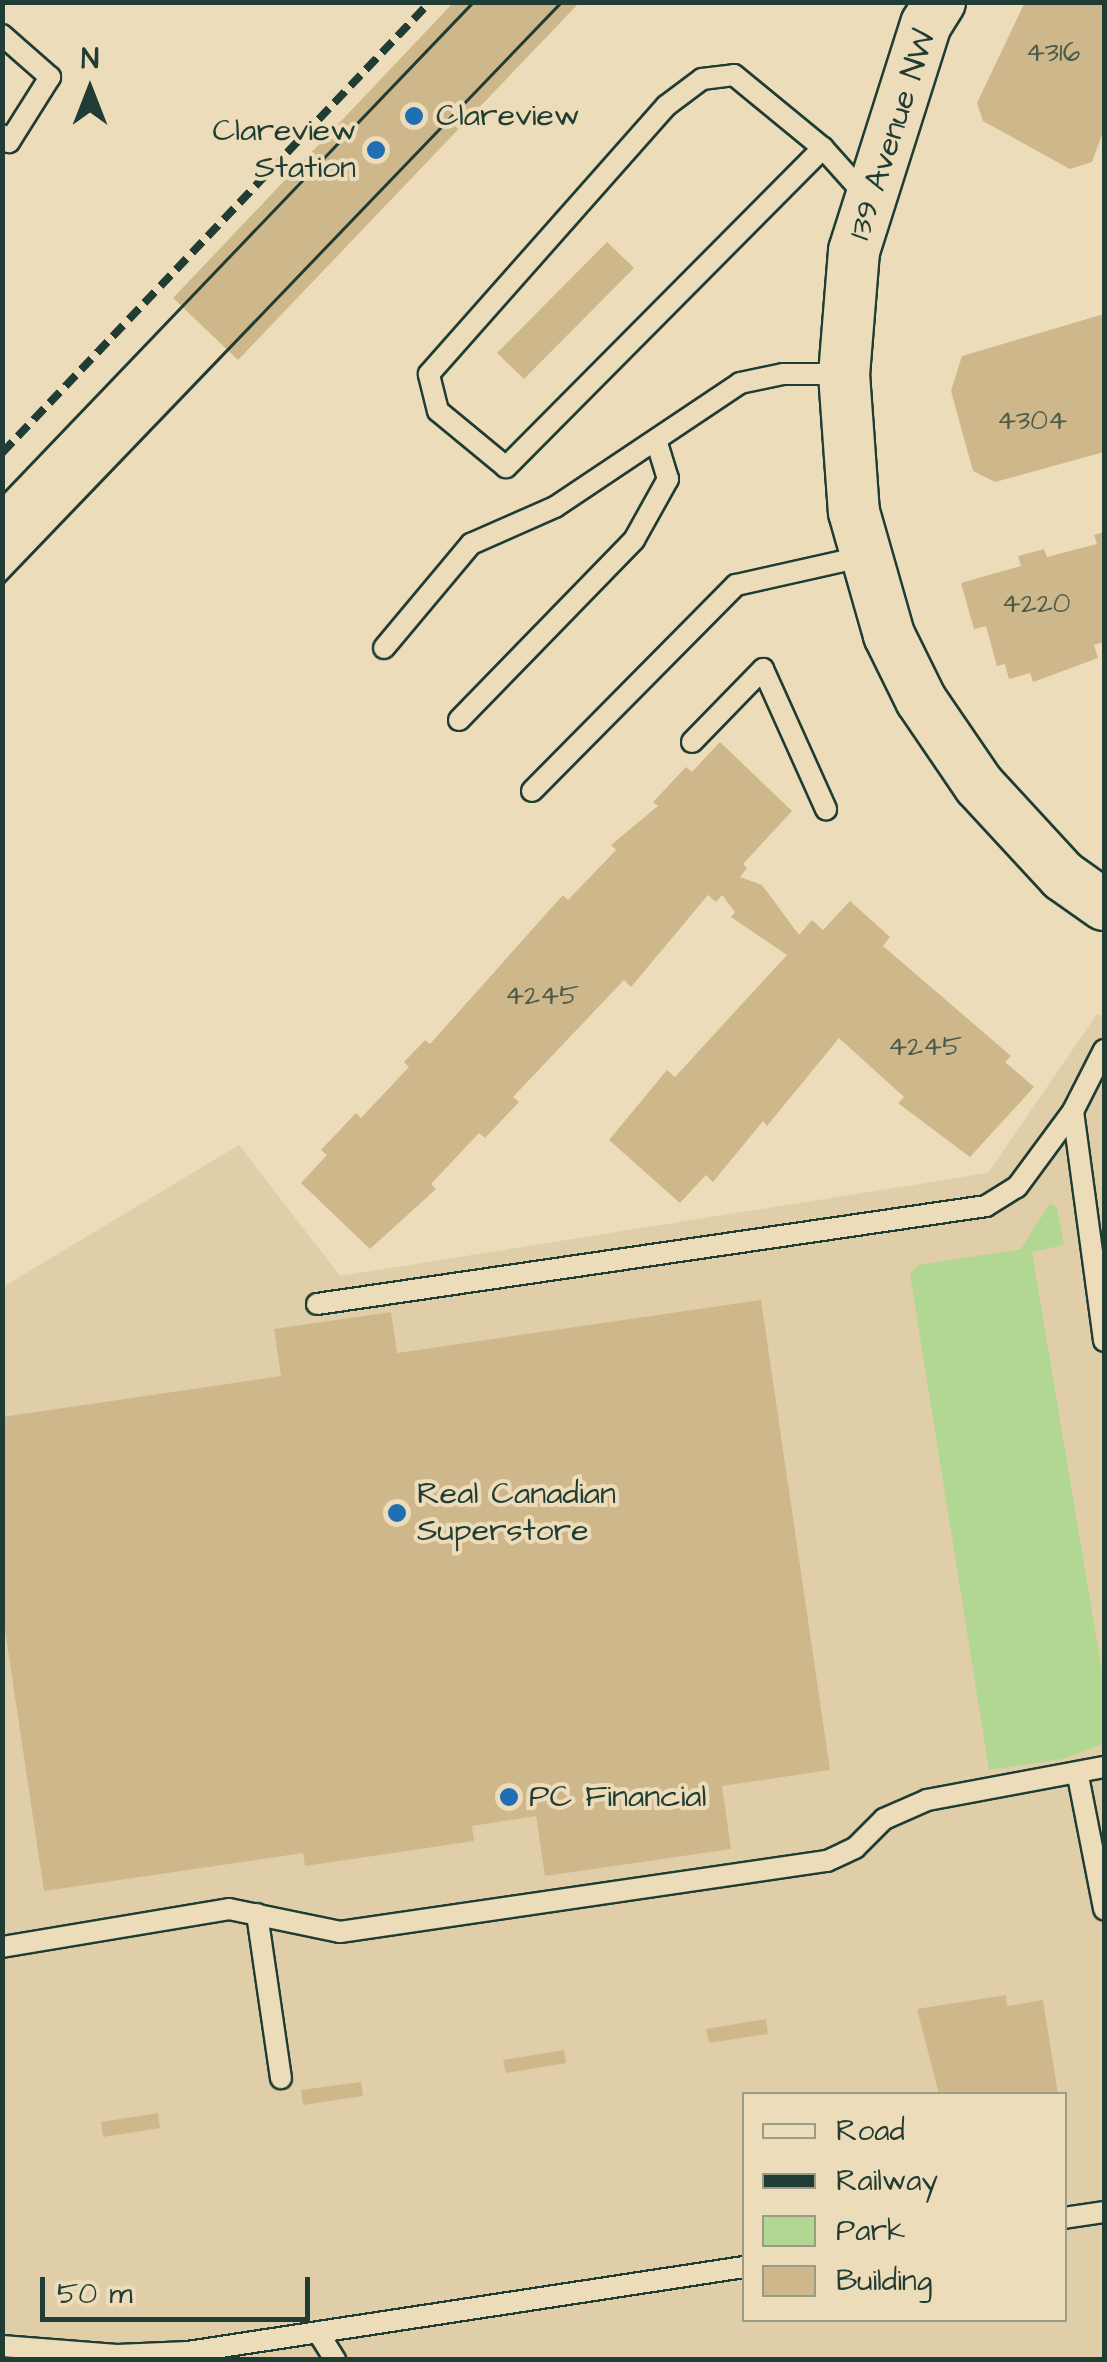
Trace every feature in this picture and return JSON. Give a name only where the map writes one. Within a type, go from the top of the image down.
[{"type":"street","name":"139 Avenue NW","points":[[940,2],[926,24],[867,197],[854,251],[844,374],[848,464],[866,556],[890,635],[938,726],[979,785],[1063,876],[1104,905]]},
{"type":"lane","points":[[2,35],[50,77],[8,142],[2,135]]},
{"type":"lane","points":[[823,148],[506,467],[438,411],[428,374],[666,106],[702,79],[734,75],[823,148],[867,197]]},
{"type":"lane","points":[[384,648],[471,544],[556,508],[740,383],[783,374],[844,374]]},
{"type":"lane","points":[[459,720],[634,540],[668,478],[657,442]]},
{"type":"lane","points":[[532,791],[736,585],[866,556]]},
{"type":"lane","points":[[692,742],[763,669],[826,809]]},
{"type":"lane","points":[[318,1304],[986,1206],[1017,1186],[1073,1110],[1104,1050]]},
{"type":"lane","points":[[1073,1110],[1104,1341]]},
{"type":"lane","points":[[2,1947],[229,1909],[340,1932],[827,1861],[916,1804],[1078,1776],[1104,1767]]},
{"type":"lane","points":[[1078,1776],[1104,1909]]},
{"type":"lane","points":[[257,1914],[280,2078]]},
{"type":"lane","points":[[1067,2218],[1104,2212]]},
{"type":"lane","points":[[2,2346],[53,2355],[219,2354],[319,2334],[742,2267]]},
{"type":"lane","points":[[319,2334],[335,2360]]},
{"type":"shaded area","points":[[1097,1014],[1104,1016],[1104,2359],[3,2360],[3,1287],[239,1145],[340,1276],[988,1173]]},
{"type":"green space","points":[[1050,1203],[1057,1208],[1064,1245],[1032,1252],[1104,1683],[1104,1743],[1063,1759],[989,1770],[910,1274],[918,1265],[1021,1249]]},
{"type":"building","name":"Clareview Station","points":[[454,2],[580,2],[238,360],[173,298]]},
{"type":"building","points":[[1025,2],[1104,2],[1104,129],[1092,162],[1070,169],[983,121],[977,103]]},
{"type":"building","points":[[607,242],[634,268],[524,379],[497,353]]},
{"type":"building","points":[[1104,314],[1104,452],[995,482],[973,471],[951,391],[962,356]]},
{"type":"building","points":[[1104,532],[1104,642],[1094,645],[1098,658],[1033,682],[1030,673],[1009,679],[1005,664],[997,666],[986,626],[974,629],[961,583],[1021,566],[1018,556],[1044,549],[1047,557],[1097,544],[1094,535]]},
{"type":"building","points":[[720,742],[792,811],[743,864],[747,868],[740,877],[762,885],[799,935],[812,920],[823,930],[850,901],[890,937],[883,946],[1011,1056],[1005,1062],[1034,1087],[970,1157],[898,1103],[904,1097],[839,1038],[767,1126],[763,1121],[713,1182],[706,1175],[680,1203],[609,1140],[667,1070],[675,1077],[787,955],[731,917],[735,912],[722,895],[716,902],[708,895],[631,987],[624,980],[513,1097],[519,1102],[485,1138],[479,1133],[431,1184],[436,1189],[370,1249],[301,1183],[327,1155],[321,1150],[356,1113],[361,1118],[409,1067],[404,1062],[425,1040],[430,1044],[563,895],[568,900],[616,850],[611,845],[658,806],[653,802],[686,767],[692,772]]},
{"type":"building","name":"Real Canadian Superstore","points":[[761,1300],[830,1770],[722,1786],[731,1849],[545,1876],[536,1816],[472,1826],[474,1841],[305,1866],[303,1853],[44,1891],[2,1610],[2,1417],[281,1376],[274,1329],[391,1312],[397,1353]]},
{"type":"building","points":[[1006,1995],[1007,2006],[1043,2000],[1058,2092],[938,2092],[917,2009]]},
{"type":"building","points":[[766,2019],[768,2034],[709,2043],[706,2029]]},
{"type":"building","points":[[564,2050],[566,2063],[506,2073],[503,2060]]},
{"type":"building","points":[[361,2082],[363,2096],[303,2105],[301,2090]]},
{"type":"building","points":[[158,2113],[160,2128],[103,2137],[101,2122]]},
{"type":"tram line","points":[[2,494],[473,2]]},
{"type":"tram line","points":[[2,584],[561,2]]},
{"type":"railway","points":[[2,453],[430,2]]},
{"type":"place","name":"Clareview","points":[[414,116]]},
{"type":"place","name":"Clareview Station","points":[[376,150]]},
{"type":"place","name":"Real Canadian Superstore","points":[[397,1513]]},
{"type":"place","name":"PC Financial","points":[[509,1797]]}]
